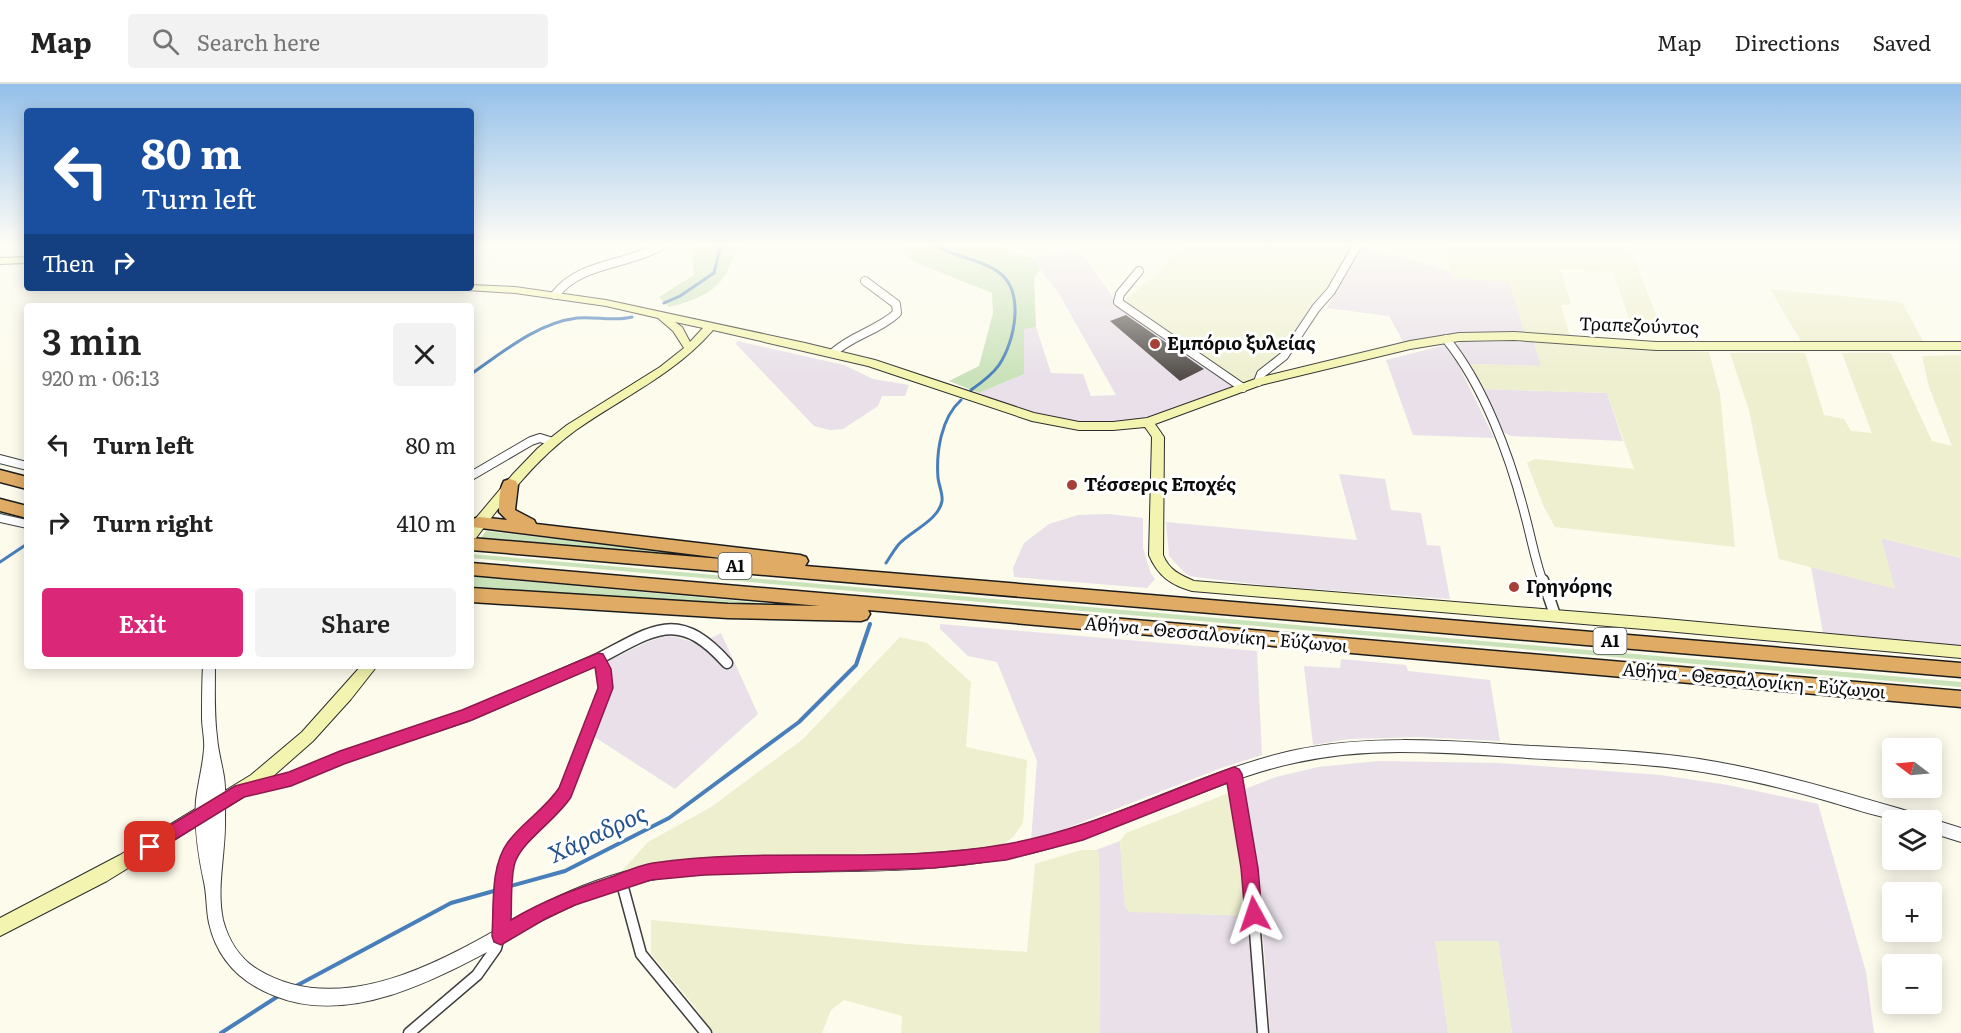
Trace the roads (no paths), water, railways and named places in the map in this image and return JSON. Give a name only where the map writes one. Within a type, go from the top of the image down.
[{"type":"highway","points":[[0,476],[24,482]]},
{"type":"highway","points":[[510,485],[507,512],[521,521],[548,531]]},
{"type":"highway","points":[[0,505],[24,511]]},
{"type":"highway","points":[[474,530],[548,531],[896,573],[1000,589]]},
{"type":"highway","name":"Αθήνα - Θεσσαλονίκη - Εύζωνοι","points":[[474,544],[1961,670]]},
{"type":"highway","name":"Αθήνα - Θεσσαλονίκη - Εύζωνοι","points":[[474,569],[1961,699]]},
{"type":"highway","points":[[474,595],[728,611],[994,615]]},
{"type":"main road","name":"Τραπεζούντος","points":[[474,288],[555,295],[656,314],[833,353],[880,366],[1044,420],[1090,426],[1148,422],[1258,382],[1446,339],[1514,336],[1656,346],[1961,346]]},
{"type":"main road","points":[[656,314],[678,328],[686,345]]},
{"type":"main road","points":[[679,357],[686,345],[706,325]]},
{"type":"main road","points":[[474,530],[510,485],[553,442],[693,347],[706,325]]},
{"type":"main road","points":[[1148,422],[1158,437],[1156,555],[1164,571],[1175,580],[1192,586],[1555,615],[1961,652]]},
{"type":"main road","points":[[0,927],[47,905],[265,774],[316,728],[367,669]]},
{"type":"street","points":[[555,295],[559,288]]},
{"type":"street","points":[[833,353],[846,341],[884,323],[897,313],[896,304],[875,288]]},
{"type":"street","points":[[1125,288],[1118,302],[1243,388]]},
{"type":"street","points":[[1258,382],[1261,374],[1284,356],[1316,308],[1333,288]]},
{"type":"street","points":[[1446,339],[1458,355],[1498,431],[1526,513],[1538,564],[1555,615]]},
{"type":"street","points":[[474,474],[531,441],[540,438],[553,442]]},
{"type":"street","points":[[0,459],[24,465]]},
{"type":"street","points":[[0,518],[24,524]]},
{"type":"street","points":[[240,791],[291,779],[340,758],[466,716],[663,629],[675,627],[709,643],[727,663]]},
{"type":"street","points":[[409,1033],[477,975],[490,959],[501,936],[506,860],[515,846],[556,806],[565,792],[606,688],[604,669],[598,659]]},
{"type":"street","points":[[208,669],[211,748],[204,782],[210,809],[205,858],[214,888],[216,922],[232,958],[243,970],[260,981],[320,997],[348,996],[407,982],[501,936],[539,913],[621,880],[651,872],[704,867],[934,860],[1006,852],[1083,833],[1234,774],[1291,757],[1366,747],[1454,748],[1654,760],[1757,776],[1882,811]]},
{"type":"street","points":[[1234,774],[1250,868],[1263,1033]]},
{"type":"street","points":[[1942,829],[1961,835]]},
{"type":"street","points":[[621,880],[641,954],[706,1033]]},
{"type":"waterway","points":[[664,303],[691,288]]},
{"type":"waterway","name":"Χάραδρος","points":[[971,390],[999,365],[1010,343],[1015,316],[1015,303],[1011,288]]},
{"type":"waterway","points":[[474,372],[534,332],[562,321],[577,318],[632,317]]},
{"type":"waterway","name":"Χάραδρος","points":[[886,563],[899,544],[930,520],[940,508],[942,498],[938,478],[938,457],[941,436],[949,416],[961,400]]},
{"type":"waterway","points":[[0,562],[24,546]]},
{"type":"waterway","name":"Χάραδρος","points":[[507,887],[565,871],[669,818],[799,722],[856,665],[870,624]]},
{"type":"waterway","name":"Χάραδρος","points":[[296,986],[451,903],[501,889]]},
{"type":"waterway","name":"Χάραδρος","points":[[221,1033],[280,995]]},
{"type":"place","name":"Εμπόριο ξυλείας","points":[[1155,344]]},
{"type":"place","name":"Τέσσερις Εποχές","points":[[1072,485]]},
{"type":"place","name":"Γρηγόρης","points":[[1514,587]]}]
